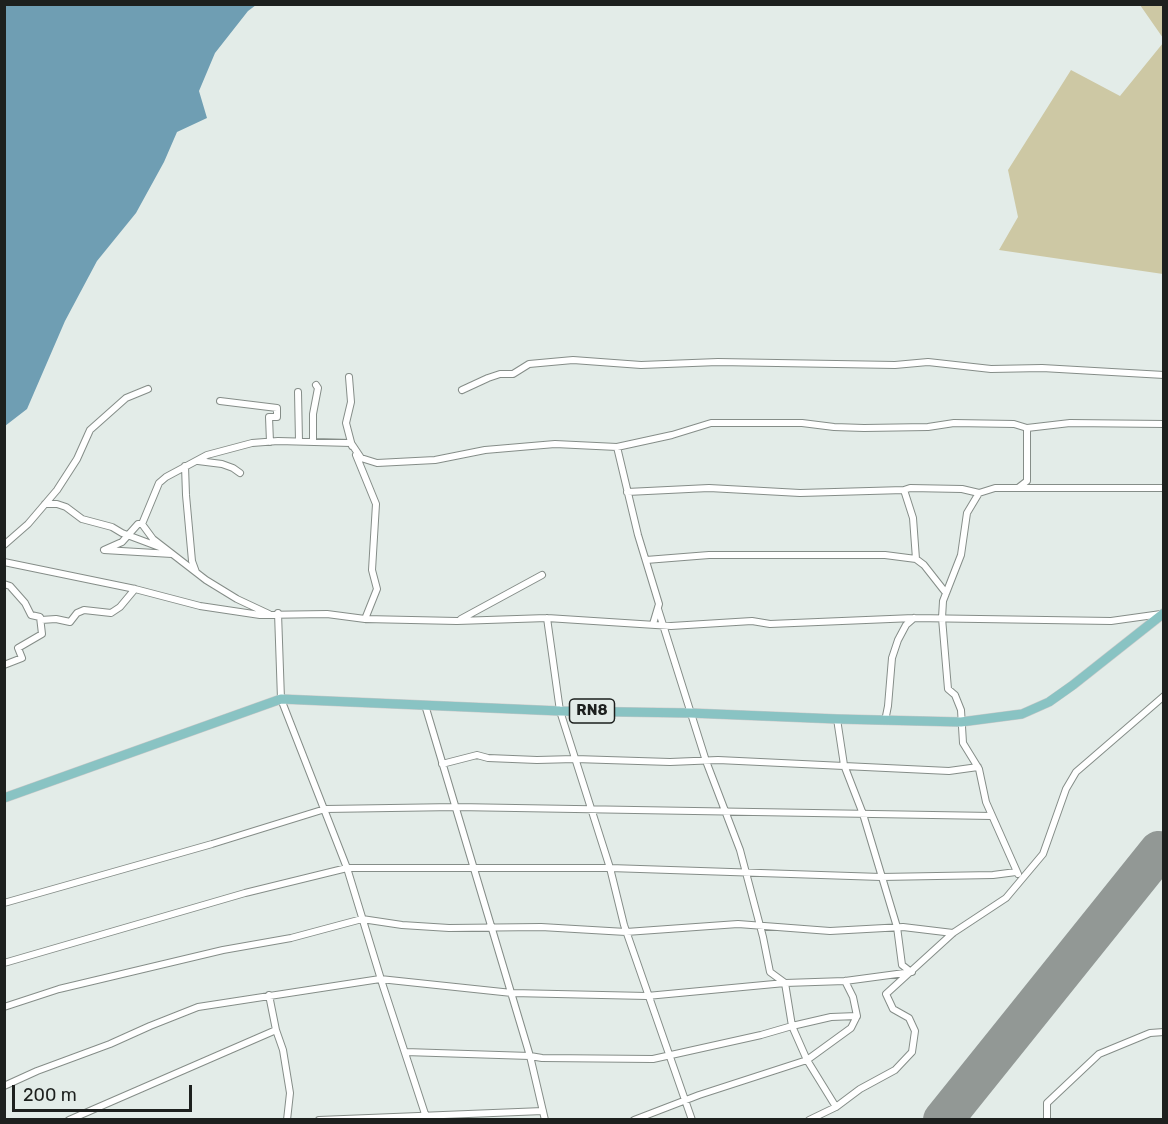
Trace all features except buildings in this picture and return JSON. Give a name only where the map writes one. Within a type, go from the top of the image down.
[{"type":"main road","name":"RN8","points":[[4,798],[281,699],[560,711],[961,722],[1022,714],[1049,702],[1163,614]]},
{"type":"street","points":[[462,390],[500,374],[513,374],[529,364],[573,360],[641,365],[718,362],[895,365],[928,362],[991,369],[1042,368],[1164,375]]},
{"type":"street","points":[[349,377],[351,402],[346,423],[351,443],[376,504],[372,570],[377,589],[365,619]]},
{"type":"street","points":[[313,441],[313,414],[318,388],[316,385]]},
{"type":"street","points":[[4,544],[28,524],[57,490],[77,459],[90,430],[126,398],[148,389]]},
{"type":"street","points":[[298,392],[299,441]]},
{"type":"street","points":[[220,401],[277,408],[276,417],[270,417],[270,442]]},
{"type":"street","points":[[351,443],[361,458],[377,463],[435,460],[485,450],[555,444],[617,447],[672,435],[711,423],[802,423],[864,428],[928,427],[954,423],[1014,424],[1027,428],[1070,423],[1164,424]]},
{"type":"street","points":[[1018,488],[1027,481],[1027,428]]},
{"type":"street","points":[[142,524],[159,483],[196,461],[241,446],[270,442],[351,443]]},
{"type":"street","points":[[617,447],[627,492],[659,604],[653,624]]},
{"type":"street","points":[[196,461],[222,464],[240,473]]},
{"type":"street","points":[[185,466],[192,561],[196,573]]},
{"type":"street","points":[[627,492],[709,488],[800,493],[910,488],[962,489],[979,493],[994,488],[1164,488]]},
{"type":"street","points":[[904,490],[913,518],[916,559]]},
{"type":"street","points":[[979,493],[967,513],[961,555],[943,601],[942,618],[948,689],[955,695],[961,710],[963,743],[978,767],[986,802],[1016,872],[1022,878]]},
{"type":"street","points":[[45,504],[66,507],[82,519],[112,527],[128,536],[170,552]]},
{"type":"street","points":[[142,524],[138,524],[122,542],[104,550],[170,552]]},
{"type":"street","points":[[142,524],[153,539],[196,573],[237,599],[269,614]]},
{"type":"street","points":[[646,560],[709,555],[885,555],[916,559],[924,565],[946,593]]},
{"type":"street","points":[[4,562],[135,589],[200,606],[260,615],[327,614],[365,619],[457,621],[547,618],[664,625],[752,621],[770,624],[914,618],[1111,621],[1163,614]]},
{"type":"street","points":[[457,621],[542,575]]},
{"type":"street","points":[[4,584],[10,586],[25,603],[31,615],[40,617],[42,634],[18,648],[22,658],[4,665]]},
{"type":"street","points":[[41,620],[56,619],[70,622],[77,613],[84,609],[111,613],[120,607],[135,589]]},
{"type":"street","points":[[658,609],[706,761],[740,850],[770,972],[785,983],[792,1026],[807,1060],[836,1107]]},
{"type":"street","points":[[278,613],[281,699],[347,868],[380,979],[427,1117]]},
{"type":"street","points":[[547,618],[560,711],[610,868],[626,932],[692,1119]]},
{"type":"street","points":[[885,720],[892,658],[906,625],[914,618]]},
{"type":"street","points":[[809,1119],[836,1107],[860,1089],[895,1070],[912,1052],[915,1031],[909,1018],[893,1009],[886,994],[953,933],[1006,898],[1043,854],[1066,789],[1076,772],[1164,696]]},
{"type":"street","points":[[425,705],[512,993],[545,1119]]},
{"type":"street","points":[[837,719],[844,765],[863,814],[897,927],[902,965],[912,972]]},
{"type":"street","points":[[442,764],[477,755],[537,760],[706,761],[949,771],[978,767]]},
{"type":"street","points":[[4,903],[212,844],[325,809],[456,807],[992,816]]},
{"type":"street","points":[[4,963],[234,896],[347,868],[610,868],[881,877],[993,875],[1016,872]]},
{"type":"street","points":[[4,1007],[59,989],[223,950],[291,939],[362,919],[402,925],[449,928],[492,927],[626,932],[738,924],[830,931],[897,927],[953,933]]},
{"type":"street","points":[[4,1086],[198,1007],[380,979],[512,993],[647,996],[785,983],[845,981],[912,972]]},
{"type":"street","points":[[634,1119],[684,1100],[807,1060],[850,1028],[857,1016],[854,997],[845,981]]},
{"type":"street","points":[[269,995],[276,1030],[283,1050],[290,1093],[287,1119]]},
{"type":"street","points":[[405,1052],[542,1058],[559,1056],[654,1059],[831,1017],[857,1016]]},
{"type":"street","points":[[69,1119],[276,1030]]},
{"type":"street","points":[[1047,1119],[1047,1103],[1100,1054],[1150,1033],[1164,1032]]},
{"type":"street","points":[[319,1119],[427,1117],[543,1111]]},
{"type":"shaded area","points":[[1140,5],[1163,5],[1163,38]]},
{"type":"shaded area","points":[[1163,43],[1163,274],[999,250],[1018,217],[1008,170],[1071,70],[1120,96]]},
{"type":"water","points":[[5,4],[256,5],[248,11],[215,53],[199,91],[207,118],[177,132],[164,162],[136,213],[97,261],[65,321],[27,409],[5,426]]},
{"type":"runway","points":[[943,1120],[1159,851]]}]
